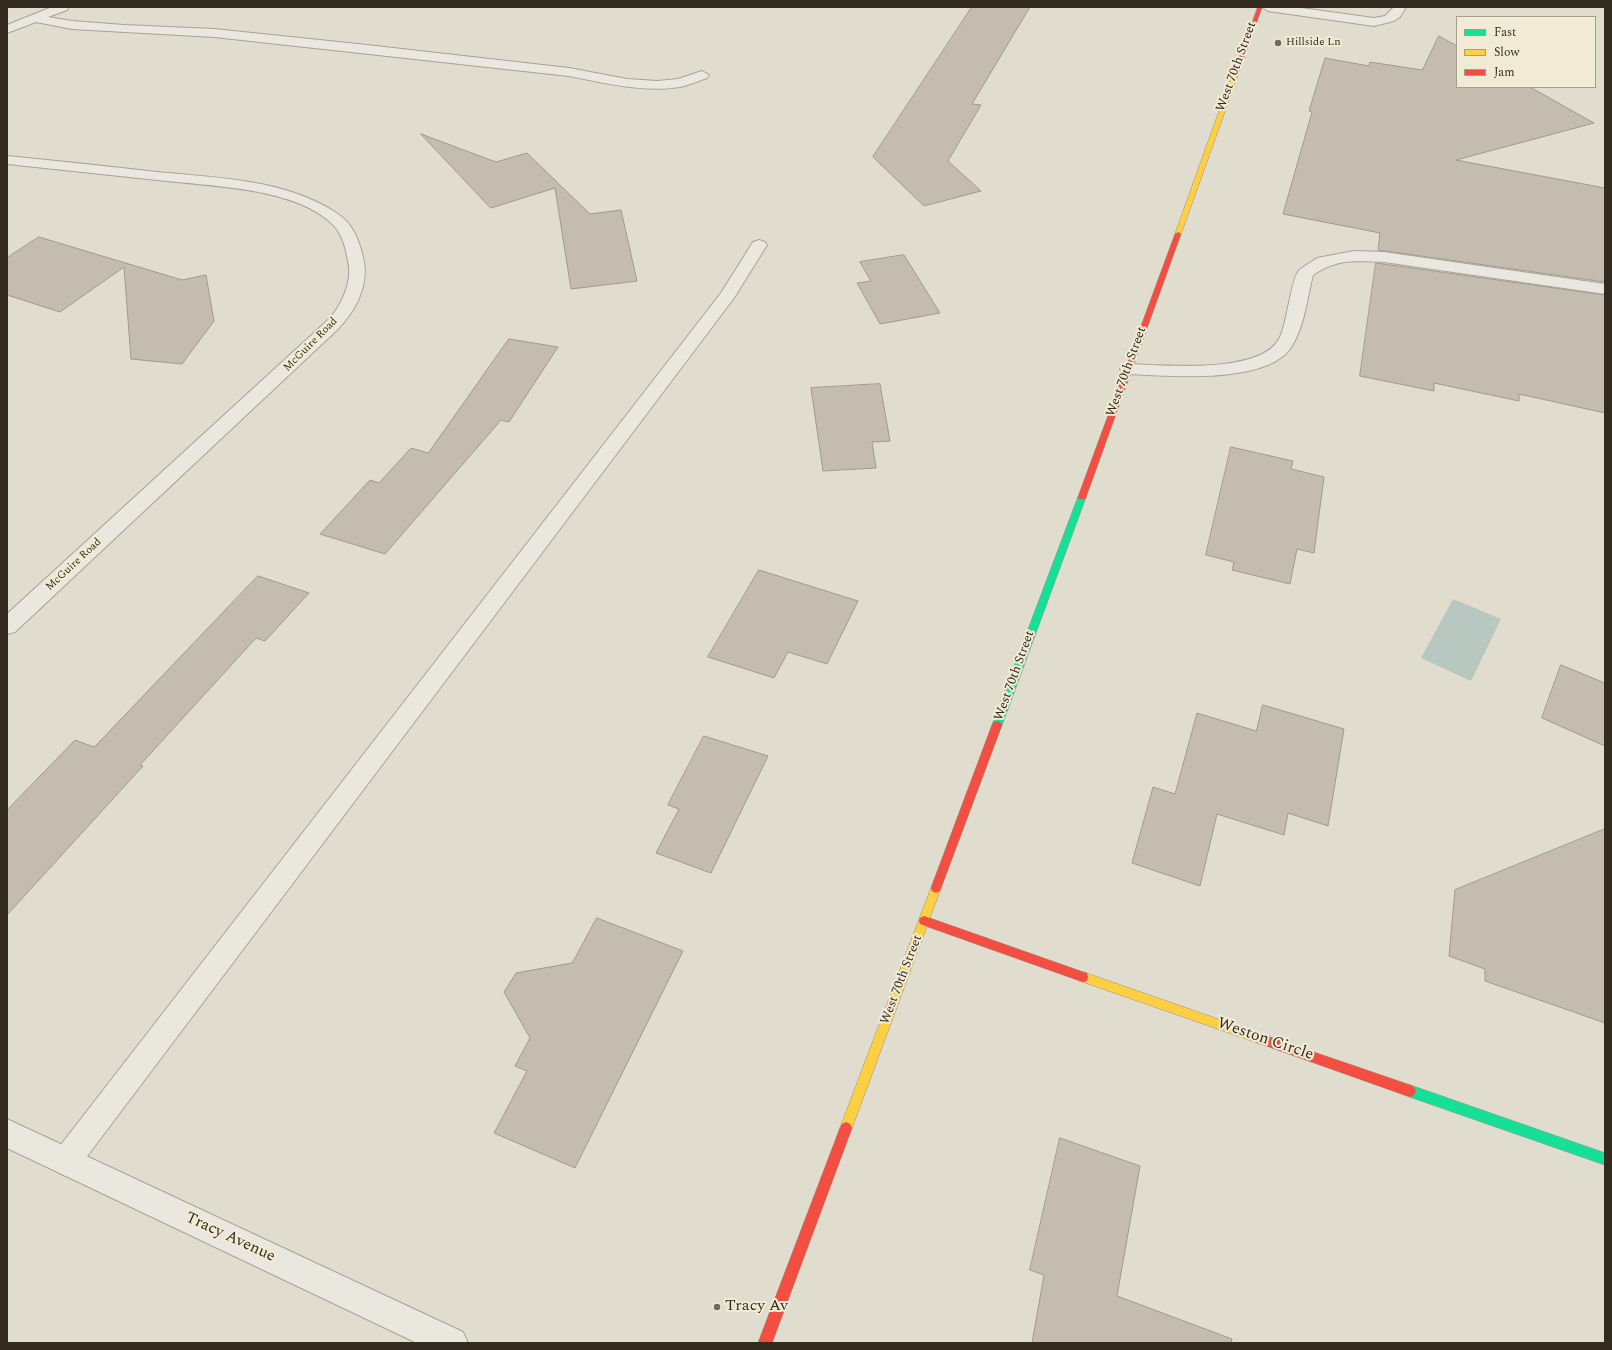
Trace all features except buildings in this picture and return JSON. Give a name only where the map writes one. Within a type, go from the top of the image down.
[{"type":"street","points":[[7,29],[63,7]]},
{"type":"street","name":"West 70th Street","points":[[765,1343],[924,921],[1129,369],[1260,7]]},
{"type":"street","points":[[1268,7],[1374,22],[1388,20],[1396,14],[1400,7]]},
{"type":"street","points":[[34,18],[87,26],[214,33],[366,49],[569,72],[627,83],[656,85],[680,83],[702,75]]},
{"type":"street","name":"McGuire Road","points":[[7,160],[243,185],[283,193],[318,207],[344,226],[358,251],[357,280],[344,311],[316,342],[7,626]]},
{"type":"street","points":[[66,1161],[728,295],[759,245]]},
{"type":"street","points":[[1129,369],[1208,370],[1253,364],[1279,351],[1291,329],[1305,274],[1323,260],[1354,256],[1384,257],[1605,289]]},
{"type":"street","name":"Weston Circle","points":[[924,921],[1605,1159]]},
{"type":"street","name":"Tracy Avenue","points":[[7,1133],[452,1343]]},
{"type":"shaded area","points":[[1453,599],[1501,619],[1471,681],[1421,658]]},
{"type":"traffic: fast","points":[[997,725],[1082,497]]},
{"type":"traffic: fast","points":[[1410,1091],[1605,1159]]},
{"type":"traffic: slow","points":[[1178,234],[1235,75]]},
{"type":"traffic: slow","points":[[846,1128],[936,888]]},
{"type":"traffic: slow","points":[[1083,977],[1261,1039]]},
{"type":"traffic: jam","points":[[1235,75],[1260,7]]},
{"type":"traffic: jam","points":[[1082,497],[1178,234]]},
{"type":"traffic: jam","points":[[936,888],[997,725]]},
{"type":"traffic: jam","points":[[924,921],[1083,977]]},
{"type":"traffic: jam","points":[[1261,1039],[1410,1091]]},
{"type":"traffic: jam","points":[[765,1343],[846,1128]]},
{"type":"place","name":"Hillside Ln","points":[[1278,43]]},
{"type":"place","name":"Tracy Av","points":[[717,1307]]}]
